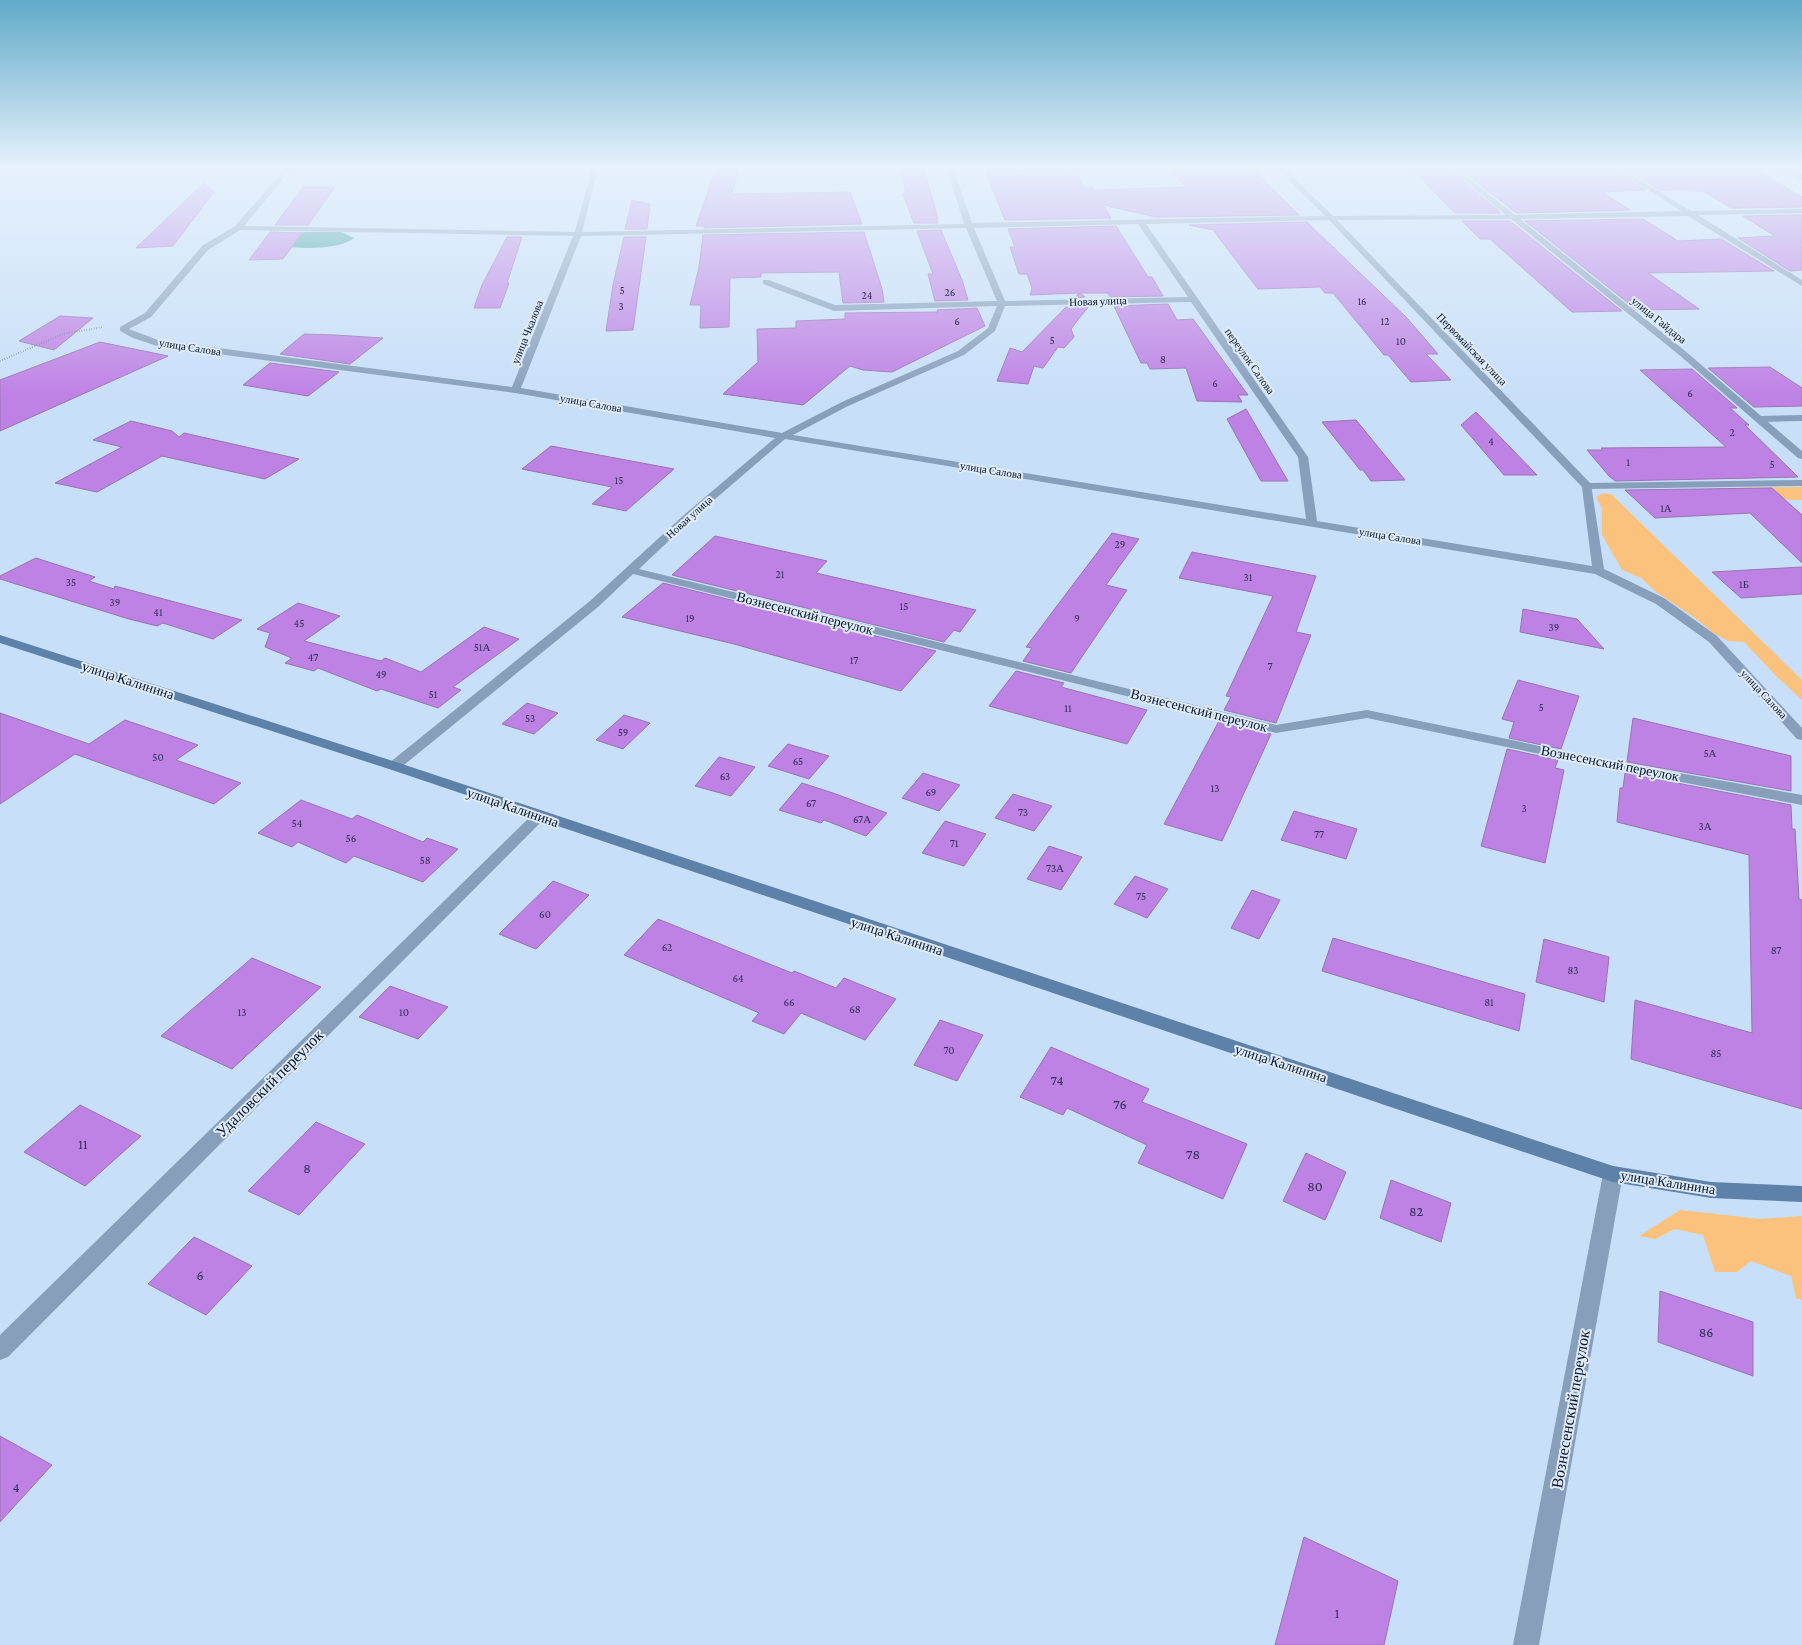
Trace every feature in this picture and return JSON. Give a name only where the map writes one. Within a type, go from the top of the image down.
[{"type":"main road","name":"улица Калинина","points":[[0,639],[394,766],[1613,1174],[1711,1190],[1802,1194]]},
{"type":"street","points":[[123,329],[148,315],[205,248],[210,245]]},
{"type":"street","name":"улица Чкалова","points":[[515,390],[574,245]]},
{"type":"street","points":[[977,245],[1002,304]]},
{"type":"street","name":"переулок Салова","points":[[1157,245],[1303,457],[1312,524]]},
{"type":"street","name":"Первомайская улица","points":[[1357,245],[1587,486]]},
{"type":"street","name":"улица Гайдара","points":[[1547,245],[1681,352],[1802,456]]},
{"type":"street","points":[[1738,245],[1802,284]]},
{"type":"street","name":"Новая улица","points":[[766,282],[834,308],[1194,299]]},
{"type":"street","name":"Новая улица","points":[[394,766],[594,604],[718,491],[782,436],[845,404],[961,353],[992,329],[1002,304]]},
{"type":"street","name":"улица Салова","points":[[123,329],[136,336],[157,343],[515,390],[1598,571],[1660,601],[1713,639],[1802,736]]},
{"type":"street","points":[[1761,419],[1802,418]]},
{"type":"street","points":[[1598,571],[1587,486],[1802,483]]},
{"type":"street","name":"Вознесенский переулок","points":[[630,570],[1276,729],[1367,714],[1612,765],[1802,800]]},
{"type":"street","name":"Удаловский переулок","points":[[0,1350],[539,816]]},
{"type":"street","name":"Вознесенский переулок","points":[[1526,1645],[1613,1174]]},
{"type":"path","points":[[0,361],[60,336],[83,330],[101,327],[123,329]]},
{"type":"shaded area","points":[[262,245],[339,245],[310,248]]},
{"type":"shaded area","points":[[1802,487],[1802,500],[1732,498],[1718,488]]},
{"type":"shaded area","points":[[1603,493],[1611,494],[1802,680],[1802,700],[1744,642],[1728,641],[1713,633],[1695,618],[1656,592],[1641,578],[1622,570],[1602,535],[1602,509],[1596,497]]},
{"type":"shaded area","points":[[1680,1210],[1760,1219],[1802,1216],[1802,1300],[1796,1298],[1791,1276],[1751,1261],[1737,1272],[1715,1272],[1703,1235],[1675,1229],[1655,1239],[1639,1236]]},
{"type":"building","points":[[139,245],[174,245],[173,246],[136,248]]},
{"type":"building","points":[[260,245],[293,245],[283,259],[249,260]]},
{"type":"building","points":[[503,245],[519,245],[500,308],[474,308],[482,285]]},
{"type":"building","points":[[622,245],[645,245],[633,330],[606,331],[613,285]]},
{"type":"building","points":[[702,245],[868,245],[882,289],[884,302],[843,303],[839,272],[761,273],[761,277],[730,278],[729,327],[700,328],[701,305],[690,305],[699,267]]},
{"type":"building","points":[[922,245],[947,245],[968,300],[935,301],[928,274],[933,274]]},
{"type":"building","points":[[1014,245],[1128,245],[1148,277],[1152,277],[1163,296],[1110,297],[1108,293],[1080,293],[1085,297],[1075,298],[1079,293],[1030,295],[1032,288],[1027,274],[1019,274],[1010,247],[1015,247]]},
{"type":"building","points":[[1224,245],[1331,245],[1407,318],[1438,354],[1426,354],[1451,380],[1411,382],[1388,355],[1384,355],[1333,293],[1325,293],[1320,287],[1258,289]]},
{"type":"building","points":[[1496,245],[1540,245],[1622,311],[1572,312]]},
{"type":"building","points":[[1555,245],[1731,245],[1774,271],[1648,273],[1699,309],[1637,310]]},
{"type":"building","points":[[1749,245],[1802,245],[1802,270],[1790,271]]},
{"type":"building","points":[[1168,304],[1177,320],[1193,319],[1248,395],[1238,395],[1242,402],[1197,401],[1186,368],[1150,369],[1147,363],[1141,363],[1114,306]]},
{"type":"building","points":[[1089,306],[1071,329],[1074,337],[1064,348],[1058,347],[1043,368],[1034,366],[1028,384],[997,381],[1010,348],[1022,352],[1066,307]]},
{"type":"building","points":[[977,308],[985,326],[892,372],[863,370],[850,366],[803,405],[723,394],[758,362],[757,329],[796,328],[796,321],[845,319],[845,313],[938,312],[937,310]]},
{"type":"building","points":[[60,316],[93,318],[54,350],[19,341]]},
{"type":"building","points":[[304,334],[383,338],[350,364],[280,354]]},
{"type":"building","points":[[100,342],[168,356],[0,431],[0,380]]},
{"type":"building","points":[[270,363],[339,372],[308,396],[243,385]]},
{"type":"building","points":[[1770,367],[1802,388],[1802,406],[1754,407],[1708,368]]},
{"type":"building","points":[[1692,369],[1737,408],[1730,408],[1749,425],[1745,425],[1798,477],[1615,481],[1609,476],[1587,450],[1603,450],[1601,448],[1726,447],[1640,370]]},
{"type":"building","points":[[1246,409],[1288,481],[1261,481],[1227,419]]},
{"type":"building","points":[[1476,412],[1537,475],[1504,475],[1461,425]]},
{"type":"building","points":[[1356,420],[1405,480],[1371,481],[1322,422]]},
{"type":"building","points":[[131,421],[172,431],[179,437],[184,433],[299,459],[265,479],[162,456],[97,492],[55,483],[122,447],[93,440]]},
{"type":"building","points":[[551,446],[674,469],[626,511],[592,504],[612,487],[522,469]]},
{"type":"building","points":[[1772,488],[1802,515],[1802,563],[1750,513],[1655,518],[1625,490]]},
{"type":"building","points":[[1112,533],[1139,539],[1106,585],[1127,590],[1071,673],[1023,661],[1032,648],[1026,647]]},
{"type":"building","points":[[715,536],[827,561],[816,573],[976,610],[960,632],[954,630],[944,642],[672,575]]},
{"type":"building","points":[[1192,552],[1316,576],[1296,632],[1311,635],[1276,723],[1224,710],[1231,697],[1226,696],[1273,596],[1179,578]]},
{"type":"building","points":[[36,558],[95,577],[89,581],[114,589],[115,586],[242,620],[213,639],[163,623],[157,626],[129,619],[0,579],[0,576]]},
{"type":"building","points":[[1802,567],[1802,594],[1741,598],[1712,572]]},
{"type":"building","points":[[663,583],[936,651],[901,691],[734,644],[622,617]]},
{"type":"building","points":[[298,603],[340,616],[304,641],[381,661],[385,658],[421,672],[484,627],[519,639],[453,687],[461,690],[438,708],[381,689],[377,691],[318,668],[314,671],[285,663],[292,658],[265,647],[270,633],[257,629]]},
{"type":"building","points":[[1523,609],[1577,619],[1604,649],[1520,632]]},
{"type":"building","points":[[1016,671],[1064,683],[1061,687],[1147,710],[1127,744],[989,706]]},
{"type":"building","points":[[1518,680],[1579,696],[1561,749],[1509,738],[1514,722],[1502,719]]},
{"type":"building","points":[[527,703],[558,713],[534,734],[502,724]]},
{"type":"building","points":[[0,713],[89,744],[125,720],[198,745],[176,760],[241,783],[214,804],[75,754],[0,804]]},
{"type":"building","points":[[624,715],[650,723],[623,749],[596,740]]},
{"type":"building","points":[[1633,718],[1791,756],[1791,791],[1627,762]]},
{"type":"building","points":[[1219,721],[1271,734],[1222,841],[1164,824]]},
{"type":"building","points":[[788,744],[829,756],[809,779],[768,766]]},
{"type":"building","points":[[1507,749],[1558,760],[1555,768],[1564,770],[1545,863],[1481,846]]},
{"type":"building","points":[[719,757],[755,767],[731,796],[695,786]]},
{"type":"building","points":[[923,773],[960,785],[939,811],[902,798]]},
{"type":"building","points":[[1625,773],[1791,805],[1792,829],[1795,829],[1799,899],[1802,900],[1802,1109],[1631,1059],[1635,1000],[1752,1033],[1749,855],[1617,822],[1620,788],[1623,788]]},
{"type":"building","points":[[802,783],[887,813],[866,836],[824,820],[821,823],[779,810]]},
{"type":"building","points":[[1013,794],[1052,806],[1034,831],[995,818]]},
{"type":"building","points":[[301,800],[352,819],[357,815],[423,842],[427,838],[458,849],[423,882],[354,856],[346,863],[298,842],[292,847],[258,833]]},
{"type":"building","points":[[1294,811],[1357,829],[1346,859],[1281,840]]},
{"type":"building","points":[[945,821],[986,834],[964,866],[922,853]]},
{"type":"building","points":[[1049,846],[1082,857],[1061,890],[1027,879]]},
{"type":"building","points":[[1135,876],[1168,889],[1147,918],[1114,904]]},
{"type":"building","points":[[553,881],[589,895],[536,949],[499,934]]},
{"type":"building","points":[[1252,890],[1280,900],[1259,939],[1231,928]]},
{"type":"building","points":[[658,919],[792,973],[794,971],[836,988],[844,978],[896,999],[865,1040],[801,1013],[784,1034],[752,1021],[759,1013],[624,955]]},
{"type":"building","points":[[1333,938],[1525,994],[1519,1031],[1322,971]]},
{"type":"building","points":[[1544,939],[1609,957],[1604,1002],[1536,982]]},
{"type":"building","points":[[252,958],[321,987],[232,1069],[161,1036]]},
{"type":"building","points":[[390,986],[448,1007],[418,1039],[359,1017]]},
{"type":"building","points":[[940,1020],[983,1035],[957,1081],[914,1065]]},
{"type":"building","points":[[1051,1047],[1149,1089],[1142,1102],[1247,1144],[1223,1199],[1138,1163],[1147,1145],[1067,1108],[1063,1115],[1020,1097]]},
{"type":"building","points":[[80,1105],[141,1136],[85,1186],[24,1152]]},
{"type":"building","points":[[316,1122],[365,1144],[299,1215],[248,1191]]},
{"type":"building","points":[[1306,1153],[1346,1172],[1325,1220],[1283,1201]]},
{"type":"building","points":[[1391,1180],[1451,1203],[1441,1242],[1380,1218]]},
{"type":"building","points":[[194,1237],[252,1266],[206,1315],[148,1284]]},
{"type":"building","points":[[1660,1291],[1753,1322],[1753,1376],[1658,1342]]},
{"type":"building","points":[[0,1436],[52,1465],[0,1522]]},
{"type":"building","points":[[1304,1537],[1398,1581],[1384,1645],[1275,1645]]}]
